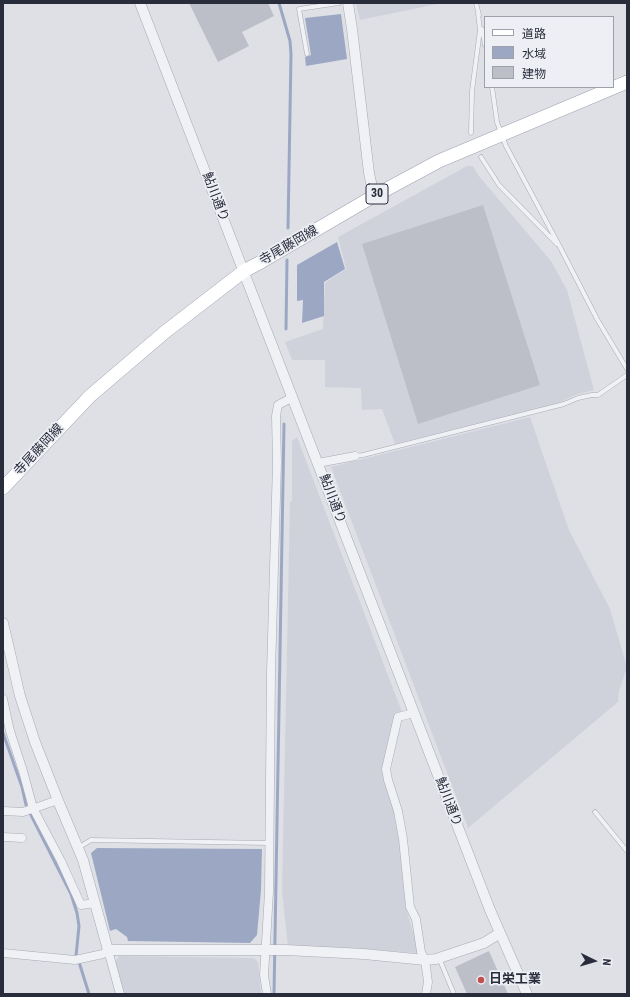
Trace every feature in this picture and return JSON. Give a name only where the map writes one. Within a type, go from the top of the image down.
[{"type":"main road","name":"寺尾藤岡線","points":[[614,87],[627,82]]},
{"type":"main road","name":"寺尾藤岡線","points":[[3,488],[90,396],[165,332],[244,271],[374,196],[439,161],[613,88]]},
{"type":"street","name":"鮎川通り","points":[[140,3],[490,910],[527,994]]},
{"type":"street","points":[[348,3],[369,172],[374,196]]},
{"type":"street","points":[[267,994],[264,975],[268,950],[277,463],[276,416],[278,405],[293,397]]},
{"type":"street","points":[[318,463],[355,456]]},
{"type":"street","points":[[3,623],[20,696],[35,742],[83,860],[120,994]]},
{"type":"street","points":[[3,699],[10,731],[33,808],[61,861],[81,905],[95,903]]},
{"type":"street","points":[[414,713],[398,717],[386,769],[398,811],[410,907],[416,918],[421,952],[425,960],[428,982],[426,994]]},
{"type":"street","points":[[3,811],[23,812],[58,800]]},
{"type":"street","points":[[3,837],[22,838]]},
{"type":"street","points":[[3,953],[75,960],[103,954],[108,950],[286,950],[364,954],[425,960],[438,958],[484,943],[500,933]]},
{"type":"lane","points":[[307,54],[299,9],[340,3]]},
{"type":"lane","points":[[476,3],[484,40]]},
{"type":"lane","points":[[471,132],[472,91],[480,30],[478,13]]},
{"type":"lane","points":[[492,88],[497,122],[506,146],[523,181],[561,249],[597,319],[627,369]]},
{"type":"lane","points":[[481,157],[499,185],[561,249]]},
{"type":"lane","points":[[355,456],[556,406],[578,398],[598,395],[627,375]]},
{"type":"lane","points":[[595,812],[627,852]]},
{"type":"lane","points":[[78,848],[91,840],[270,843]]},
{"type":"lane","points":[[438,958],[454,994]]},
{"type":"shaded area","points":[[356,3],[442,3],[360,20]]},
{"type":"shaded area","points":[[467,166],[473,166],[478,175],[551,261],[567,290],[594,390],[575,395],[559,403],[395,444],[382,409],[362,410],[361,388],[325,387],[325,360],[292,360],[285,342],[323,329],[325,283],[346,269],[338,237]]},
{"type":"shaded area","points":[[530,417],[569,530],[610,609],[627,667],[619,691],[618,702],[468,828],[331,467]]},
{"type":"shaded area","points":[[297,437],[402,712],[384,781],[394,812],[400,839],[406,909],[418,948],[417,953],[353,948],[288,947],[282,891],[290,502],[292,501],[292,441]]},
{"type":"shaded area","points":[[119,956],[254,958],[258,962],[261,994],[124,994],[115,963]]},
{"type":"water","points":[[341,14],[347,59],[306,66],[305,57],[311,55],[305,18]]},
{"type":"water","points":[[337,242],[345,269],[324,282],[324,316],[302,323],[303,300],[297,301],[297,265]]},
{"type":"water","points":[[97,848],[262,849],[261,890],[257,935],[250,943],[128,941],[127,937],[116,929],[110,931],[91,853]]},
{"type":"building","points":[[189,3],[268,3],[274,16],[242,32],[249,46],[218,62]]},
{"type":"building","points":[[483,205],[540,385],[418,424],[362,244]]},
{"type":"building","name":"日栄工業","points":[[489,951],[508,994],[467,994],[455,967]]},
{"type":"waterway","points":[[279,3],[290,41],[291,54],[288,228]]},
{"type":"waterway","points":[[286,329],[287,260]]},
{"type":"waterway","points":[[274,994],[284,424]]},
{"type":"waterway","points":[[3,733],[22,787],[26,805]]},
{"type":"waterway","points":[[30,813],[71,894],[77,913],[79,926],[76,956]]},
{"type":"waterway","points":[[79,962],[89,994]]},
{"type":"place","name":"日栄工業","points":[[481,980]]}]
